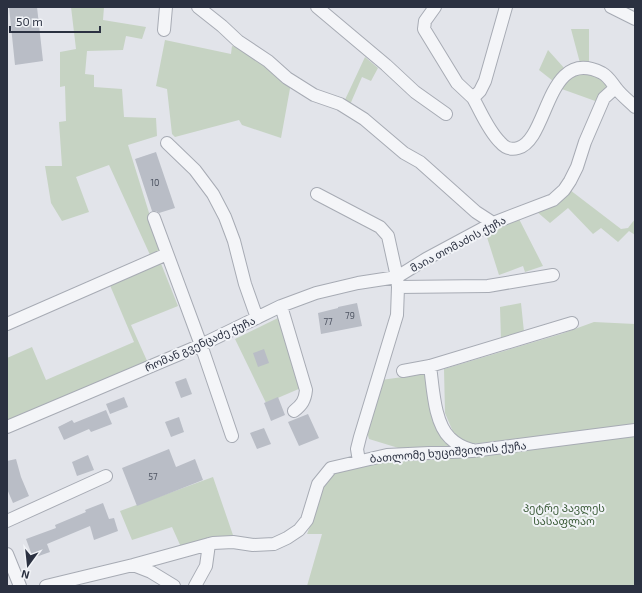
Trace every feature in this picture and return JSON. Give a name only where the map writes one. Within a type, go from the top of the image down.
[{"type":"street","points":[[164,30],[166,7]]},
{"type":"street","points":[[198,7],[238,40],[268,61],[287,78],[314,95],[340,104],[364,119],[404,153],[420,162],[470,207],[493,223]]},
{"type":"street","points":[[317,7],[386,65],[415,92],[446,114]]},
{"type":"street","points":[[435,7],[425,21],[424,29],[457,83],[473,98],[492,132],[507,148],[514,150],[530,140],[553,91],[560,80],[573,70],[581,68],[601,72],[610,78],[615,88],[635,107]]},
{"type":"street","points":[[473,98],[480,91],[485,81],[506,7]]},
{"type":"street","points":[[611,7],[635,19]]},
{"type":"street","name":"მაია თომაძის ქუჩა","points":[[397,282],[426,259],[493,223],[553,200],[570,182],[604,98],[615,88]]},
{"type":"street","points":[[167,143],[195,170],[213,194],[225,217],[234,241],[245,284],[257,318]]},
{"type":"street","points":[[317,194],[380,227],[388,236],[397,282],[397,315],[360,437],[357,449],[359,461]]},
{"type":"street","points":[[154,218],[232,436]]},
{"type":"street","points":[[7,324],[168,254]]},
{"type":"street","points":[[397,282],[488,286],[553,276]]},
{"type":"street","name":"რომან გვენცაძე ქუჩა","points":[[7,427],[201,346],[281,306],[316,293],[358,283],[397,282]]},
{"type":"street","points":[[281,306],[306,390],[306,398],[301,406],[294,411]]},
{"type":"street","points":[[403,371],[430,366],[572,323]]},
{"type":"street","points":[[430,366],[436,407],[441,425],[450,438],[462,447],[472,451]]},
{"type":"street","name":"ბათლომე ხუციშვილის ქუჩა","points":[[46,586],[133,565],[209,544],[233,542],[253,545],[274,544],[287,538],[298,530],[307,520],[318,484],[331,468],[387,455],[472,451],[635,430]]},
{"type":"street","points":[[7,521],[106,476]]},
{"type":"street","points":[[195,586],[206,566],[209,544]]},
{"type":"street","points":[[7,554],[20,586]]},
{"type":"street","points":[[133,565],[151,572],[174,586]]},
{"type":"green space","points":[[71,7],[104,7],[103,20],[146,27],[142,39],[126,36],[123,50],[87,51],[85,74],[94,75],[94,87],[122,89],[124,117],[156,118],[157,136],[128,145],[150,216],[148,218],[160,252],[151,257],[109,165],[76,177],[89,212],[62,221],[51,203],[45,166],[62,166],[59,122],[66,121],[65,86],[60,87],[60,52],[76,49]]},
{"type":"green space","points":[[571,29],[589,29],[589,62],[580,63]]},
{"type":"green space","points":[[165,40],[231,54],[232,46],[248,51],[291,83],[281,138],[242,125],[239,120],[175,137],[172,134],[167,89],[156,86]]},
{"type":"green space","points":[[548,50],[565,69],[556,76],[553,81],[539,70]]},
{"type":"green space","points":[[365,57],[378,68],[371,81],[362,77],[349,107],[343,104]]},
{"type":"green space","points":[[576,73],[589,74],[598,77],[608,85],[606,92],[598,102],[559,88]]},
{"type":"green space","points":[[570,190],[621,229],[628,228],[635,219],[635,235],[629,231],[618,242],[601,228],[593,234],[568,208],[550,223],[536,211]]},
{"type":"green space","points":[[518,217],[543,266],[525,272],[523,266],[499,275],[485,231]]},
{"type":"green space","points":[[160,261],[178,306],[131,325],[148,363],[7,422],[7,358],[32,347],[46,380],[134,342],[109,283]]},
{"type":"green space","points":[[521,303],[524,332],[501,340],[500,307]]},
{"type":"green space","points":[[280,317],[301,388],[266,403],[235,339]]},
{"type":"green space","points":[[594,322],[635,324],[635,424],[574,433],[471,444],[456,439],[445,413],[444,369],[561,334]]},
{"type":"green space","points":[[425,374],[433,416],[440,435],[450,446],[405,450],[369,439],[367,432],[381,380]]},
{"type":"green space","name":"პეტრე პავლეს სასაფლაო","points":[[635,434],[635,586],[307,586],[322,534],[307,534],[319,503],[324,481],[337,471],[387,460]]},
{"type":"green space","points":[[213,477],[234,538],[206,538],[181,547],[172,527],[132,540],[120,511]]},
{"type":"building","points":[[9,7],[37,7],[43,61],[15,65]]},
{"type":"building","points":[[156,152],[175,208],[159,213],[152,211],[135,159]]},
{"type":"building","points":[[357,303],[362,326],[321,334],[318,313]]},
{"type":"building","points":[[264,349],[269,363],[258,367],[253,353]]},
{"type":"building","points":[[186,378],[192,394],[181,398],[175,382]]},
{"type":"building","points":[[124,397],[128,407],[110,414],[106,404]]},
{"type":"building","points":[[278,397],[285,415],[271,421],[264,403]]},
{"type":"building","points":[[106,410],[112,424],[91,432],[89,429],[64,440],[58,427],[72,420],[74,423]]},
{"type":"building","points":[[308,414],[319,438],[299,446],[288,422]]},
{"type":"building","points":[[179,417],[184,432],[171,437],[165,422]]},
{"type":"building","points":[[264,428],[271,444],[257,449],[250,433]]},
{"type":"building","points":[[169,449],[176,467],[195,459],[203,480],[137,506],[122,468]]},
{"type":"building","points":[[88,455],[94,470],[77,476],[72,462]]},
{"type":"building","points":[[16,459],[21,477],[29,496],[13,503],[7,489],[7,461]]},
{"type":"building","points":[[103,503],[109,519],[114,518],[118,531],[94,540],[90,526],[47,544],[50,552],[33,558],[26,539],[56,528],[55,525]]}]
